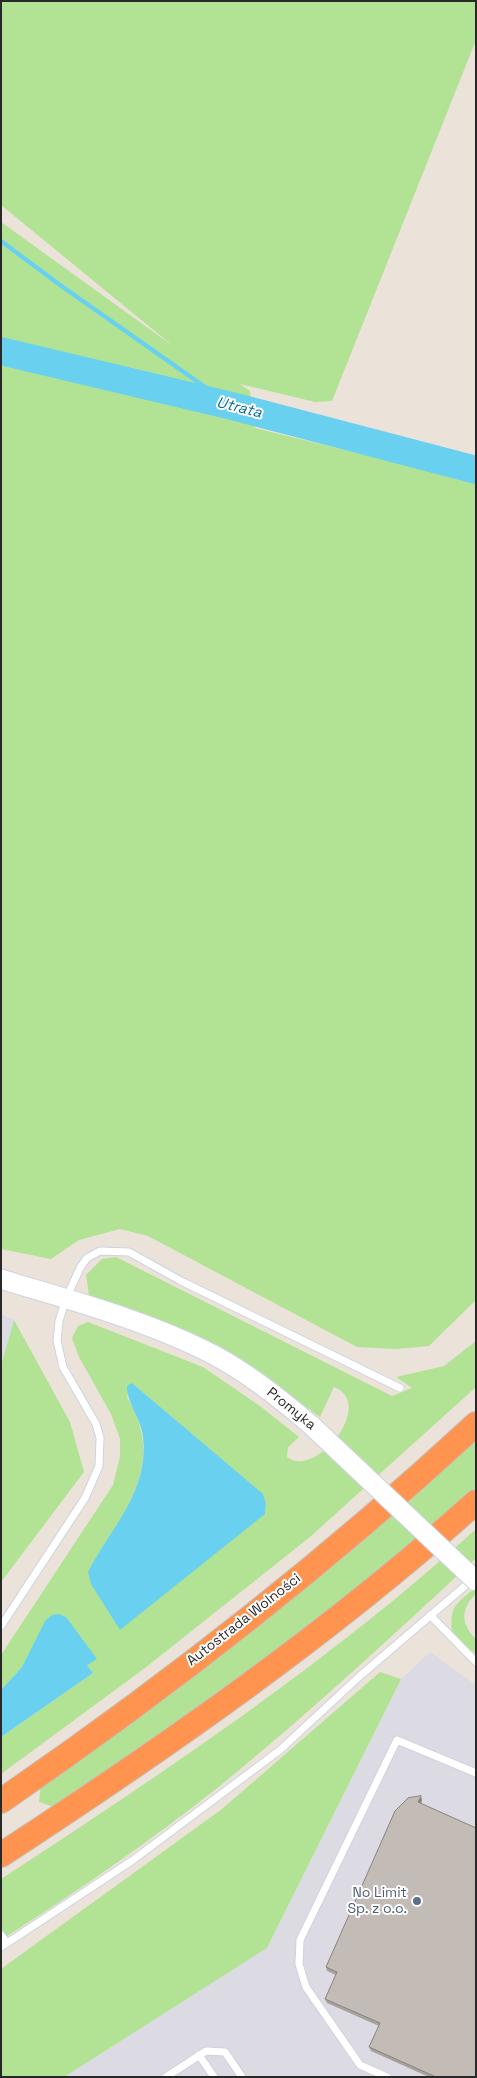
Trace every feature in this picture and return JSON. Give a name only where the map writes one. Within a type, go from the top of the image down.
[{"type":"highway","name":"Autostrada Wolności","points":[[1,1801],[139,1700],[279,1593],[351,1535],[476,1424]]},
{"type":"highway","points":[[1,1855],[204,1718],[307,1642],[476,1502]]},
{"type":"street","name":"Promyka","points":[[1,1279],[120,1316],[204,1350],[279,1398],[311,1425],[476,1581]]},
{"type":"lane","points":[[1,1626],[86,1498],[99,1466],[100,1438],[96,1424],[63,1367],[57,1350],[57,1333],[66,1299],[80,1268],[87,1258],[100,1251],[129,1252],[181,1281],[400,1388]]},
{"type":"lane","points":[[1,1935],[4,1945],[133,1860],[280,1750],[476,1576]]},
{"type":"lane","points":[[430,1615],[476,1662]]},
{"type":"lane","points":[[386,2077],[360,2065],[306,1987],[299,1964],[300,1940],[397,1740],[476,1773]]},
{"type":"lane","points":[[166,2077],[206,2051],[225,2052],[242,2077]]},
{"type":"lane","points":[[200,2055],[210,2075]]},
{"type":"shaded area","points":[[1,1314],[14,1320],[1,1365]]},
{"type":"shaded area","points":[[430,1652],[476,1685],[476,2077],[64,2077],[267,1948],[401,1679]]},
{"type":"green space","points":[[1,1],[476,1],[476,40],[332,401],[315,402],[240,384],[250,391],[255,428],[476,482],[476,1300],[429,1346],[396,1349],[357,1347],[148,1236],[120,1229],[79,1240],[51,1259],[1,1249],[1,222],[173,346],[1,205]]},
{"type":"green space","points":[[116,1257],[392,1396],[412,1388],[396,1377],[444,1366],[476,1341],[476,1387],[310,1537],[145,1668],[1,1774],[1,1737],[93,1673],[87,1665],[33,1647],[22,1667],[1,1690],[1,1655],[113,1485],[120,1456],[120,1439],[111,1414],[79,1357],[72,1338],[78,1326],[88,1322],[203,1367],[260,1406],[299,1437],[288,1447],[287,1457],[299,1461],[312,1458],[326,1449],[337,1437],[345,1423],[349,1408],[345,1396],[334,1387],[320,1417],[233,1354],[196,1335],[89,1295],[86,1275],[102,1259]],"holes":[[[132,1383],[262,1494],[266,1503],[265,1514],[93,1563],[129,1503],[137,1484],[142,1464],[143,1443],[138,1421],[127,1397]]]},
{"type":"green space","points":[[14,1320],[70,1422],[84,1472],[1,1582],[1,1365]]},
{"type":"green space","points":[[476,1437],[476,1490],[439,1522],[278,1653],[54,1807],[39,1802],[41,1785]]},
{"type":"green space","points":[[476,1529],[476,1558],[286,1730],[221,1785],[168,1826],[85,1885],[1,1940],[1,1879],[124,1798],[305,1670],[421,1578]]},
{"type":"green space","points":[[476,1587],[476,1594],[467,1605],[464,1616],[467,1628],[476,1639],[476,1654],[453,1637],[452,1619],[458,1603]]},
{"type":"green space","points":[[380,1672],[401,1679],[267,1948],[64,2077],[1,2077],[1,1969],[222,1809]]},
{"type":"water","points":[[132,1383],[263,1494],[266,1503],[265,1514],[120,1630],[91,1584],[88,1572],[126,1508],[140,1475],[143,1457],[143,1437],[128,1393],[127,1386]]},
{"type":"water","points":[[59,1614],[66,1617],[97,1659],[87,1665],[93,1673],[1,1737],[1,1690],[22,1667],[45,1621],[52,1615]]},
{"type":"building","name":"No Limit Sp. z o.o.","points":[[421,1796],[418,1802],[476,1828],[476,2077],[436,2077],[369,2047],[380,2023],[325,1999],[337,1972],[326,1967],[395,1811],[408,1798]]},
{"type":"waterway","points":[[1,241],[60,285],[232,406]]},
{"type":"waterway","name":"Utrata","points":[[1,351],[232,406],[476,470]]},
{"type":"place","name":"No Limit Sp. z o.o.","points":[[417,1901]]}]
